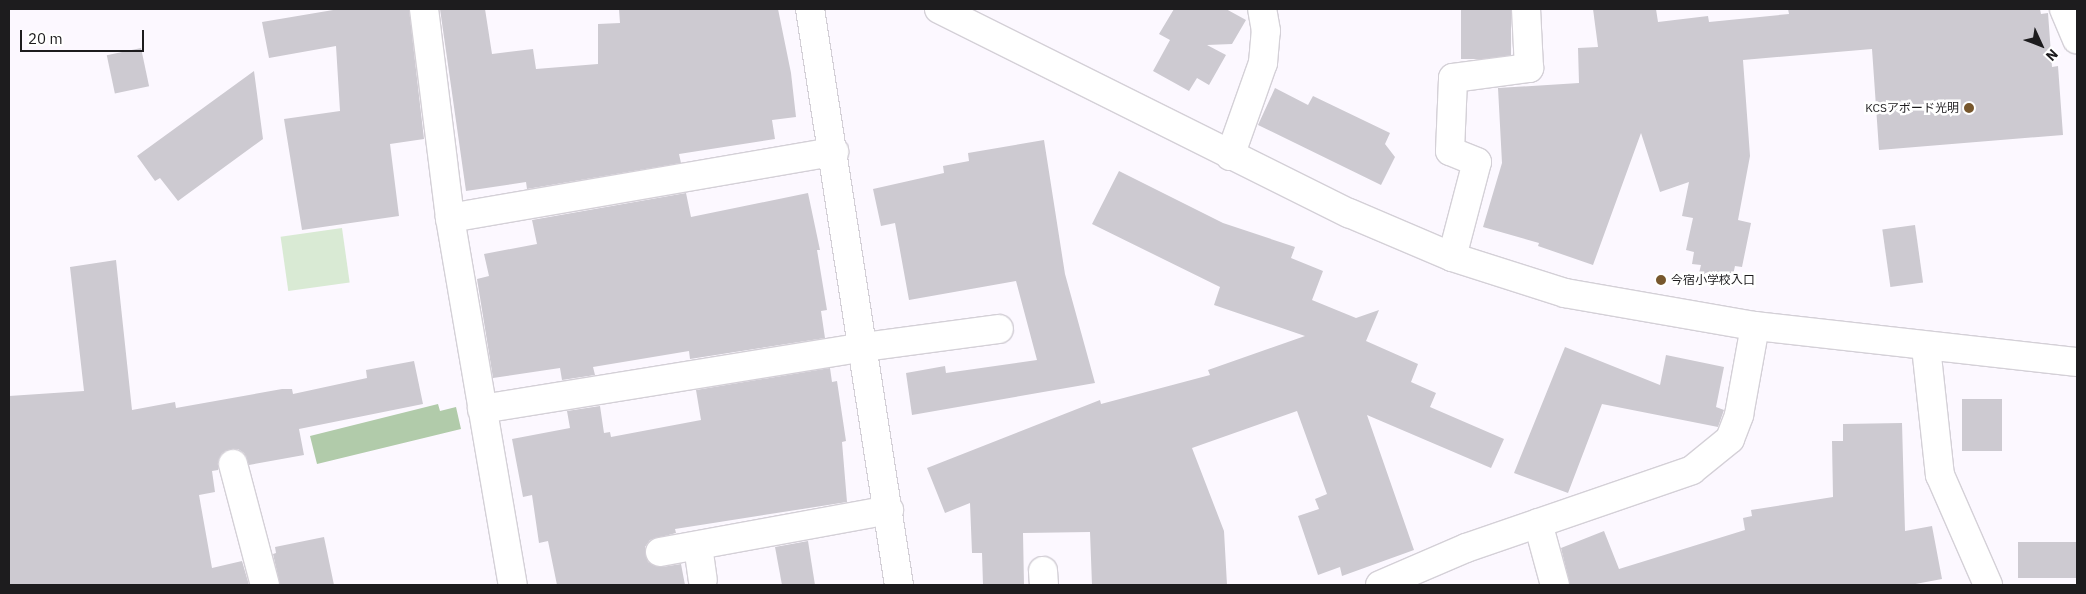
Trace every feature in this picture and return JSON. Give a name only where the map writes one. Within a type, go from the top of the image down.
[{"type":"street","points":[[424,9],[450,218],[513,585]]},
{"type":"street","points":[[810,9],[889,510],[898,585]]},
{"type":"street","points":[[939,9],[1230,156],[1349,213],[1452,257],[1565,293],[1755,326],[1926,347],[2077,362]]},
{"type":"street","points":[[1230,156],[1263,63],[1266,31],[1262,9]]},
{"type":"street","points":[[1452,257],[1477,162],[1450,151],[1453,78],[1529,68],[1526,9]]},
{"type":"street","points":[[2064,9],[2077,39]]},
{"type":"street","points":[[450,218],[834,152]]},
{"type":"street","points":[[1380,585],[1466,548],[1692,470],[1730,439],[1738,415],[1755,326]]},
{"type":"street","points":[[482,409],[864,347],[999,329]]},
{"type":"street","points":[[1926,347],[1940,475],[1988,585]]},
{"type":"street","points":[[233,464],[265,585]]},
{"type":"street","points":[[660,552],[889,510]]},
{"type":"street","points":[[1538,523],[1555,585]]},
{"type":"street","points":[[698,546],[703,580]]},
{"type":"green space","points":[[342,228],[350,282],[288,291],[281,237]]},
{"type":"green space","points":[[438,404],[440,411],[456,407],[461,429],[317,464],[310,436]]},
{"type":"building","points":[[339,9],[409,9],[424,139],[390,144],[399,216],[302,230],[284,119],[340,111],[336,46],[269,58],[262,22]]},
{"type":"building","points":[[440,9],[485,9],[492,54],[533,49],[536,69],[598,64],[598,24],[620,23],[619,9],[778,9],[791,73],[796,117],[772,120],[775,139],[679,154],[681,163],[527,189],[526,182],[466,191]]},
{"type":"building","points":[[1174,9],[1226,9],[1246,20],[1232,44],[1207,45],[1226,55],[1209,85],[1197,78],[1189,91],[1153,71],[1170,40],[1159,34]]},
{"type":"building","points":[[1461,9],[1511,9],[1511,59],[1461,59]]},
{"type":"building","points":[[1593,9],[1656,9],[1658,22],[1708,16],[1709,22],[1789,14],[1788,9],[2040,9],[2041,14],[2048,13],[2052,67],[2058,66],[2063,135],[1879,150],[1872,49],[1743,60],[1750,156],[1738,220],[1751,223],[1742,267],[1735,266],[1731,284],[1698,277],[1701,265],[1692,264],[1694,252],[1686,250],[1693,218],[1682,216],[1689,182],[1660,192],[1641,133],[1593,265],[1538,246],[1539,243],[1483,227],[1502,163],[1498,88],[1579,83],[1578,48],[1598,47]]},
{"type":"building","points":[[141,48],[149,86],[115,93],[107,55]]},
{"type":"building","points":[[254,71],[263,139],[178,201],[160,178],[155,181],[137,156]]},
{"type":"building","points":[[1275,88],[1308,105],[1313,96],[1390,133],[1385,144],[1395,157],[1381,185],[1258,125]]},
{"type":"building","points":[[1044,140],[1065,274],[1095,383],[912,415],[906,373],[945,366],[946,373],[1037,360],[1016,281],[909,300],[895,223],[881,226],[873,189],[944,173],[943,166],[969,161],[968,153]]},
{"type":"building","points":[[1119,171],[1223,223],[1295,247],[1291,258],[1323,271],[1312,300],[1356,318],[1379,310],[1366,341],[1418,364],[1411,382],[1436,393],[1430,407],[1504,439],[1491,468],[1367,415],[1414,550],[1342,576],[1340,567],[1318,575],[1298,516],[1319,509],[1315,499],[1327,494],[1297,411],[1192,448],[1224,531],[1227,585],[1092,585],[1090,532],[1023,533],[1024,585],[983,585],[982,553],[972,553],[970,503],[945,513],[927,468],[1100,400],[1101,404],[1210,375],[1208,370],[1305,336],[1214,305],[1220,287],[1092,224]]},
{"type":"building","points":[[686,193],[691,217],[808,193],[820,250],[817,250],[827,310],[821,311],[825,338],[690,359],[689,351],[593,367],[595,375],[562,380],[560,368],[493,378],[477,279],[489,276],[484,254],[537,244],[532,220]]},
{"type":"building","points":[[1915,225],[1923,282],[1890,287],[1882,230]]},
{"type":"building","points":[[116,260],[132,410],[175,402],[176,408],[282,389],[292,389],[293,394],[367,378],[366,370],[414,361],[423,404],[299,429],[304,455],[249,465],[244,453],[238,449],[222,453],[218,470],[212,471],[215,492],[199,495],[212,568],[242,561],[249,585],[9,585],[9,396],[84,391],[70,267]]},
{"type":"building","points":[[1565,347],[1660,385],[1666,355],[1724,367],[1716,407],[1724,410],[1718,427],[1602,404],[1568,493],[1514,473]]},
{"type":"building","points":[[830,368],[832,382],[837,381],[846,441],[842,442],[847,502],[675,529],[676,533],[650,540],[645,547],[648,562],[662,567],[681,564],[685,585],[557,585],[548,541],[539,543],[532,495],[523,497],[512,439],[570,428],[567,411],[600,406],[604,433],[610,432],[611,437],[701,420],[696,390]]},
{"type":"building","points":[[1962,399],[2002,399],[2002,451],[1962,451]]},
{"type":"building","points":[[1902,423],[1905,531],[1932,526],[1942,579],[1910,585],[1570,585],[1561,548],[1604,531],[1619,569],[1745,530],[1743,518],[1752,516],[1751,510],[1833,497],[1832,441],[1843,441],[1843,424]]},
{"type":"building","points":[[324,537],[334,585],[280,585],[273,554],[276,553],[275,547]]},
{"type":"building","points":[[808,541],[815,585],[782,585],[775,547]]},
{"type":"building","points":[[2018,542],[2077,542],[2077,578],[2018,578]]},
{"type":"place","name":"KCSアボード光明","points":[[1969,108]]},
{"type":"place","name":"今宿小学校入口","points":[[1661,280]]}]
